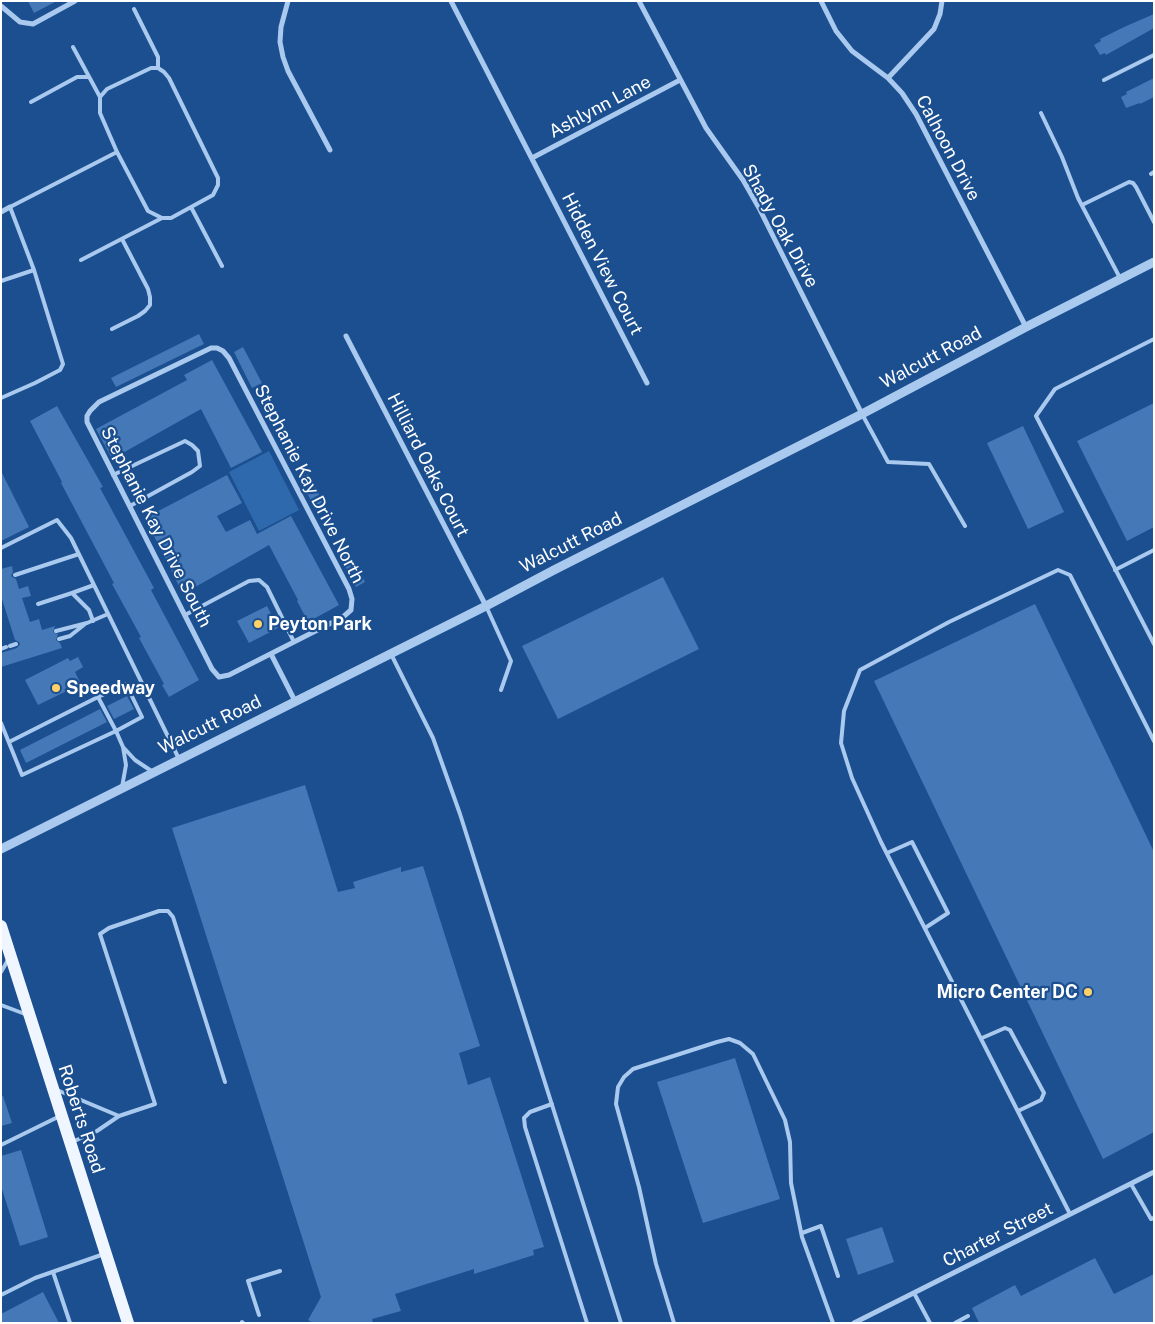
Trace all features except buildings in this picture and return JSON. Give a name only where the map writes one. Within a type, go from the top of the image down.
[{"type":"main road","name":"Roberts Road","points":[[1,926],[128,1323]]},
{"type":"street","points":[[1,6],[20,22],[32,24],[75,1]]},
{"type":"street","points":[[288,1],[280,35],[283,57],[288,71],[330,150]]},
{"type":"street","name":"Hidden View Court","points":[[451,1],[647,383]]},
{"type":"street","name":"Shady Oak Drive","points":[[639,1],[706,128],[743,180],[755,201],[862,414]]},
{"type":"street","name":"Calhoon Drive","points":[[821,1],[836,31],[852,51],[875,66],[888,78],[916,114],[1026,327]]},
{"type":"street","points":[[888,78],[934,29],[940,14],[942,1]]},
{"type":"street","name":"Ashlynn Lane","points":[[532,158],[680,80]]},
{"type":"street","points":[[1,212],[10,207]]},
{"type":"street","name":"Walcutt Road","points":[[1,849],[486,606],[1154,262]]},
{"type":"street","name":"Hilliard Oaks Court","points":[[346,336],[486,606]]},
{"type":"street","name":"Stephanie Kay Drive South","points":[[217,348],[200,352],[99,402],[87,416],[88,422],[113,476],[212,668],[219,677],[229,676],[271,654]]},
{"type":"street","name":"Stephanie Kay Drive North","points":[[217,348],[223,351],[229,358],[349,589],[352,599],[351,610],[343,617],[271,654]]},
{"type":"street","points":[[271,654],[295,701]]},
{"type":"street","name":"Charter Street","points":[[854,1323],[1154,1172]]},
{"type":"lane","points":[[134,9],[158,58],[158,68]]},
{"type":"lane","points":[[73,47],[100,97],[100,112],[117,152],[148,211],[162,218],[171,218],[212,195],[218,185],[218,178],[169,78],[164,72],[158,68],[151,68],[107,89],[100,97]]},
{"type":"lane","points":[[1104,80],[1154,54]]},
{"type":"lane","points":[[31,102],[77,77],[88,76]]},
{"type":"lane","points":[[1041,113],[1082,205],[1121,279]]},
{"type":"lane","points":[[1,398],[34,384],[60,370],[63,364],[34,270],[10,207],[117,152]]},
{"type":"lane","points":[[1082,205],[1129,182],[1133,183],[1136,187],[1154,222]]},
{"type":"lane","points":[[190,207],[222,266]]},
{"type":"lane","points":[[80,260],[162,218]]},
{"type":"lane","points":[[112,329],[138,316],[150,305],[148,289],[122,239]]},
{"type":"lane","points":[[1,281],[34,270]]},
{"type":"lane","points":[[1154,338],[1055,389],[1036,416],[1154,644]]},
{"type":"lane","points":[[862,414],[888,462],[929,464],[965,526]]},
{"type":"lane","points":[[113,476],[185,440],[198,451],[200,466],[130,506]]},
{"type":"lane","points":[[1,548],[58,520],[71,538],[179,759]]},
{"type":"lane","points":[[1115,570],[1154,550]]},
{"type":"lane","points":[[15,575],[79,554]]},
{"type":"lane","points":[[1070,1214],[887,853],[852,778],[841,743],[844,711],[860,670],[949,622],[1058,570],[1070,574],[1154,741]]},
{"type":"lane","points":[[185,615],[249,582],[259,580],[267,587],[294,642]]},
{"type":"lane","points":[[38,604],[94,585]]},
{"type":"lane","points":[[72,593],[89,610],[93,621]]},
{"type":"lane","points":[[486,606],[511,661],[500,690]]},
{"type":"lane","points":[[56,631],[87,623],[108,614]]},
{"type":"lane","points":[[59,639],[70,636],[87,623]]},
{"type":"lane","points":[[1,649],[16,644]]},
{"type":"lane","points":[[391,654],[434,742],[460,814],[622,1323]]},
{"type":"lane","points":[[1,723],[22,775],[116,731],[142,716],[126,684],[9,742]]},
{"type":"lane","points":[[98,697],[123,747],[126,765],[122,788]]},
{"type":"lane","points":[[123,747],[136,760],[153,772]]},
{"type":"lane","points":[[887,853],[912,842],[948,913],[925,928]]},
{"type":"lane","points":[[70,1143],[97,1131],[119,1116],[155,1104],[100,934],[109,928],[159,911],[168,912],[173,917],[225,1082]]},
{"type":"lane","points":[[1,972],[11,956]]},
{"type":"lane","points":[[1,1005],[30,1015]]},
{"type":"lane","points":[[982,1038],[1005,1028],[1010,1030],[1044,1093],[1041,1100],[1018,1111]]},
{"type":"lane","points":[[674,1323],[656,1264],[639,1187],[616,1104],[618,1087],[624,1077],[633,1069],[729,1039],[740,1043],[753,1054],[786,1120],[790,1142],[791,1183],[802,1233],[833,1323]]},
{"type":"lane","points":[[53,1088],[119,1116]]},
{"type":"lane","points":[[552,1104],[530,1112],[524,1118],[525,1126],[587,1323]]},
{"type":"lane","points":[[1,1145],[62,1116]]},
{"type":"lane","points":[[1131,1184],[1152,1219],[1154,1218]]},
{"type":"lane","points":[[802,1233],[821,1226],[838,1276]]},
{"type":"lane","points":[[1,1296],[35,1278],[106,1254]]},
{"type":"lane","points":[[259,1316],[248,1281],[280,1270]]},
{"type":"lane","points":[[53,1272],[70,1323]]},
{"type":"lane","points":[[914,1293],[930,1323]]},
{"type":"lane","points":[[955,1323],[968,1316]]},
{"type":"shaded area","points":[[269,451],[299,510],[259,531],[229,472]]},
{"type":"place","name":"Peyton Park","points":[[258,624]]},
{"type":"place","name":"Speedway","points":[[56,688]]},
{"type":"place","name":"Micro Center DC","points":[[1088,992]]}]
